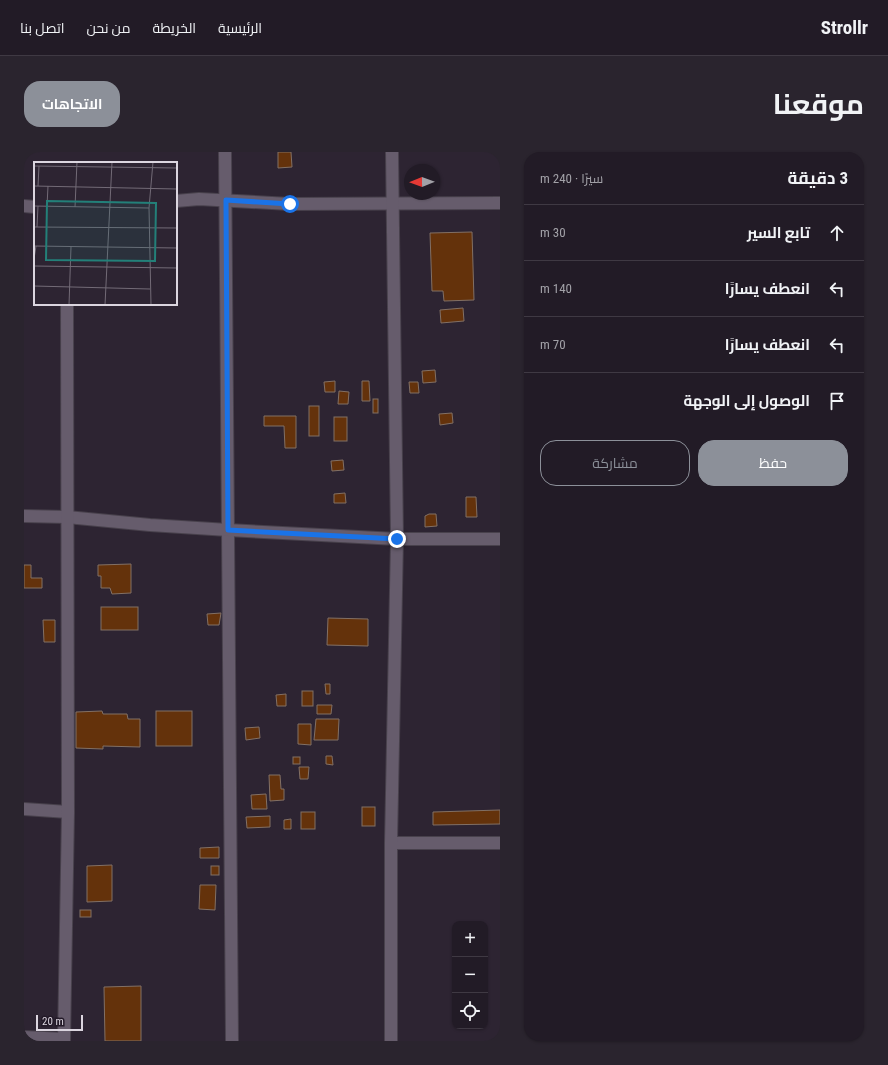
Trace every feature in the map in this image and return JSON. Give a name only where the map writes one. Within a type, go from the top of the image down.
[{"type":"street","points":[[225,152],[232,1041]]},
{"type":"street","points":[[391,1041],[390,843],[397,539],[394,204],[392,152]]},
{"type":"street","points":[[177,201],[199,199],[290,204],[500,203]]},
{"type":"street","points":[[24,206],[34,207]]},
{"type":"street","points":[[24,1037],[64,1040],[68,812],[67,305]]},
{"type":"street","points":[[24,516],[67,517],[150,525],[397,539],[500,538]]},
{"type":"street","points":[[24,809],[68,812]]},
{"type":"street","points":[[390,843],[500,843]]},
{"type":"building","points":[[278,152],[291,152],[292,167],[278,168]]},
{"type":"building","points":[[472,232],[474,300],[444,301],[443,291],[432,291],[430,233]]},
{"type":"building","points":[[463,308],[464,321],[441,323],[440,310]]},
{"type":"building","points":[[435,370],[436,382],[423,383],[422,371]]},
{"type":"building","points":[[335,381],[335,392],[325,392],[324,382]]},
{"type":"building","points":[[362,381],[369,381],[370,401],[362,401]]},
{"type":"building","points":[[409,382],[418,382],[419,393],[410,393]]},
{"type":"building","points":[[339,391],[349,392],[348,404],[338,404]]},
{"type":"building","points":[[373,399],[378,399],[378,413],[373,413]]},
{"type":"building","points":[[309,406],[319,406],[319,436],[309,436]]},
{"type":"building","points":[[452,413],[453,423],[440,425],[439,414]]},
{"type":"building","points":[[264,416],[296,416],[296,448],[285,448],[284,426],[264,426]]},
{"type":"building","points":[[334,417],[347,417],[347,441],[334,441]]},
{"type":"building","points":[[343,460],[344,470],[332,471],[331,461]]},
{"type":"building","points":[[345,493],[346,503],[334,503],[334,494]]},
{"type":"building","points":[[466,497],[476,497],[477,517],[466,517]]},
{"type":"building","points":[[429,514],[436,514],[437,526],[425,527],[425,516]]},
{"type":"building","points":[[131,564],[131,593],[112,594],[110,588],[101,588],[101,576],[98,576],[98,565]]},
{"type":"building","points":[[24,565],[31,565],[31,578],[42,578],[42,588],[24,588]]},
{"type":"building","points":[[101,607],[138,607],[138,630],[101,630]]},
{"type":"building","points":[[221,613],[219,625],[208,625],[207,614]]},
{"type":"building","points":[[328,618],[368,619],[368,646],[327,645]]},
{"type":"building","points":[[43,620],[55,620],[55,642],[44,642]]},
{"type":"building","points":[[325,684],[330,684],[330,694],[326,694]]},
{"type":"building","points":[[302,691],[313,691],[313,706],[302,706]]},
{"type":"building","points":[[286,694],[286,706],[277,706],[276,695]]},
{"type":"building","points":[[317,705],[332,705],[331,714],[317,714]]},
{"type":"building","points":[[102,711],[103,714],[127,714],[128,719],[140,719],[140,747],[103,746],[103,749],[76,748],[76,712]]},
{"type":"building","points":[[156,711],[192,711],[192,746],[156,746]]},
{"type":"building","points":[[316,719],[339,719],[338,740],[314,740]]},
{"type":"building","points":[[298,724],[311,724],[311,745],[298,744]]},
{"type":"building","points":[[259,727],[260,738],[246,740],[245,728]]},
{"type":"building","points":[[326,756],[332,756],[333,765],[326,764]]},
{"type":"building","points":[[293,757],[300,757],[300,764],[293,764]]},
{"type":"building","points":[[299,767],[309,767],[308,779],[300,779]]},
{"type":"building","points":[[269,775],[280,775],[281,789],[284,789],[284,800],[270,801]]},
{"type":"building","points":[[266,794],[267,809],[252,809],[251,795]]},
{"type":"building","points":[[362,807],[375,807],[375,826],[362,826]]},
{"type":"building","points":[[500,810],[500,824],[433,825],[433,812]]},
{"type":"building","points":[[301,812],[315,812],[315,829],[301,829]]},
{"type":"building","points":[[270,816],[270,827],[247,828],[246,817]]},
{"type":"building","points":[[291,819],[291,829],[284,829],[284,820]]},
{"type":"building","points":[[219,847],[219,858],[200,858],[200,848]]},
{"type":"building","points":[[112,865],[112,901],[87,902],[87,866]]},
{"type":"building","points":[[211,866],[219,866],[219,875],[211,875]]},
{"type":"building","points":[[200,885],[216,885],[215,910],[199,909]]},
{"type":"building","points":[[80,910],[91,910],[91,917],[80,917]]},
{"type":"building","points":[[141,986],[141,1041],[105,1041],[104,987]]},
{"type":"route","points":[[290,204],[226,200],[228,530],[397,539]]}]
